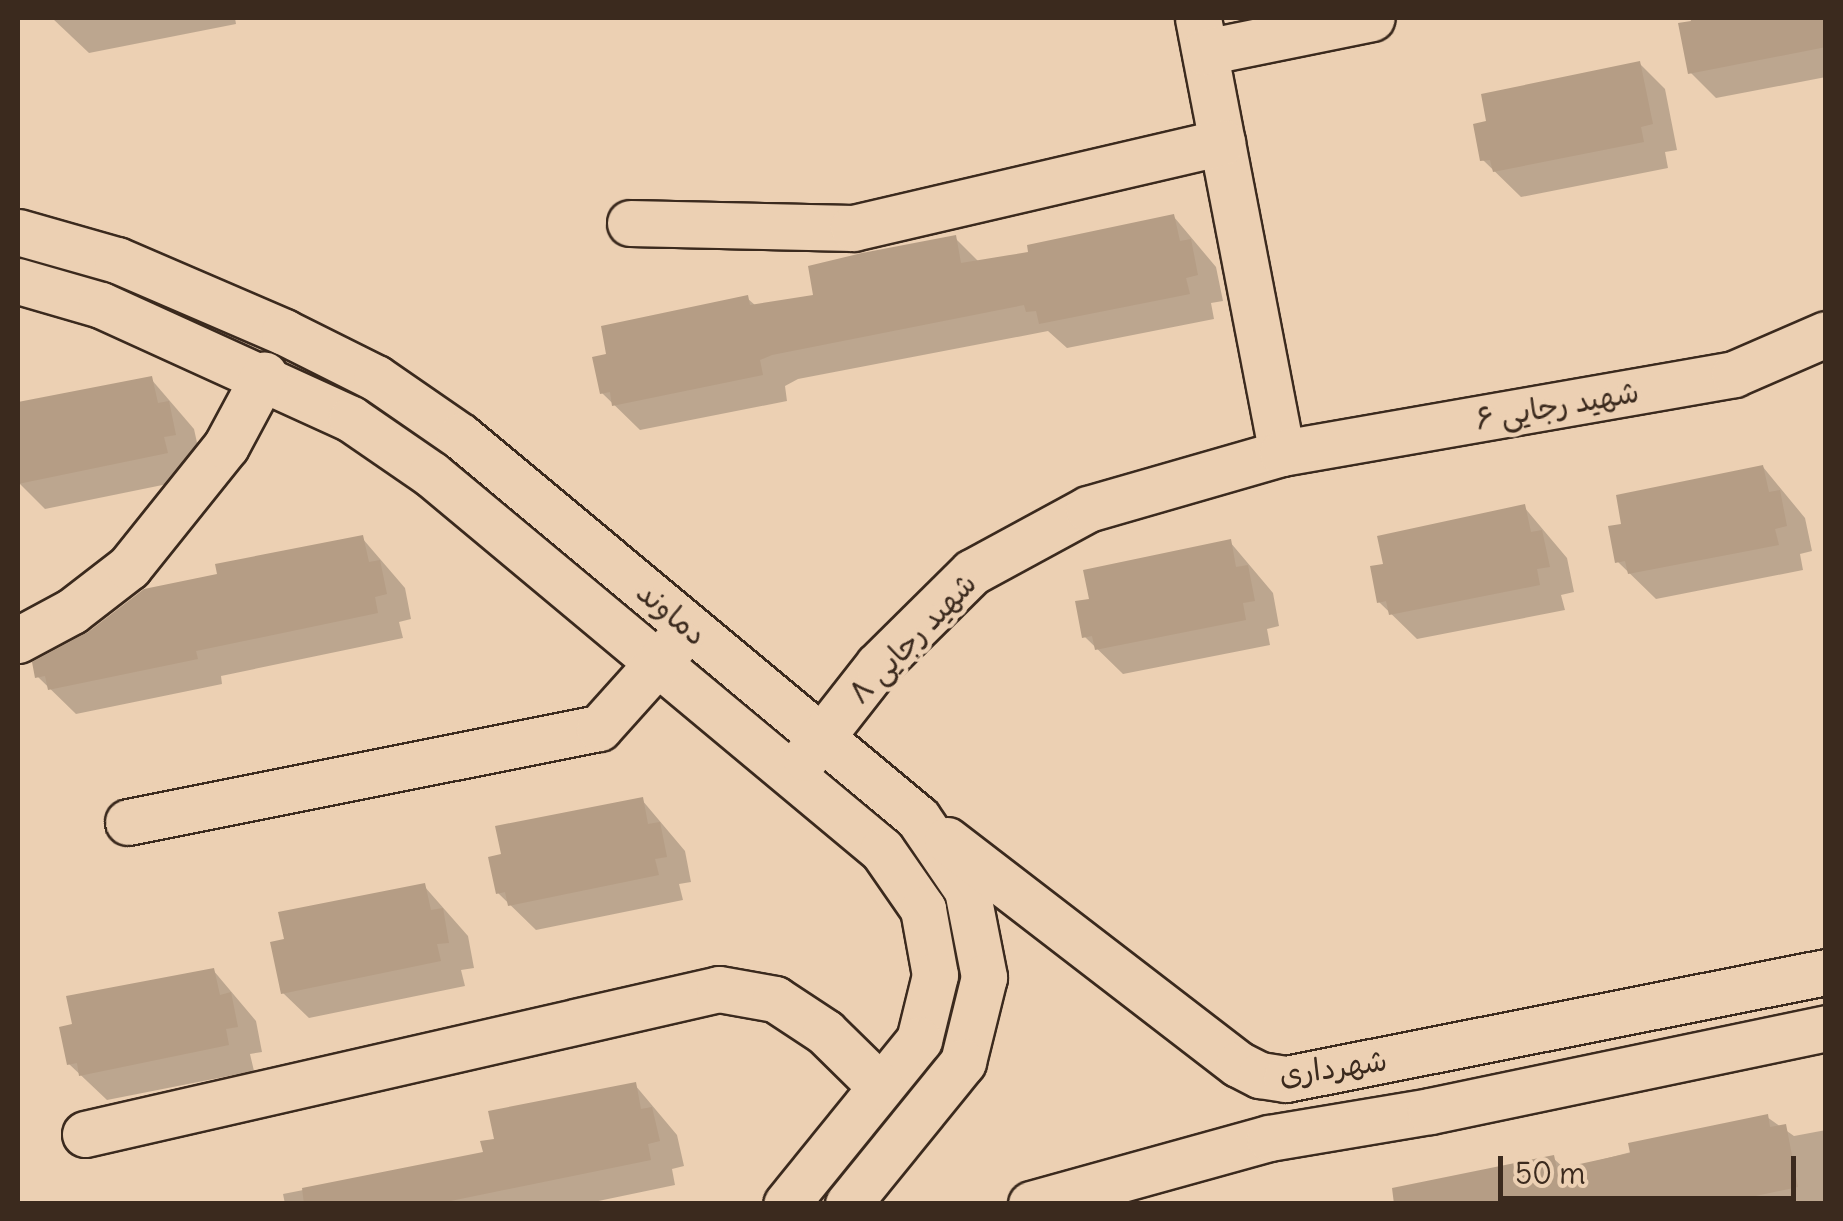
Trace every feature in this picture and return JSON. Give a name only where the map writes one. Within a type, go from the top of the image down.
[{"type":"street","points":[[1282,453],[1201,35],[1372,18]]},
{"type":"street","points":[[630,223],[852,228],[1222,142]]},
{"type":"street","name":"دماوند","points":[[18,232],[117,260],[284,332],[376,378],[460,436],[918,818],[968,890],[984,976],[963,1062],[848,1204]]},
{"type":"street","name":"دماوند","points":[[18,281],[101,305],[264,375],[351,418],[431,474],[882,850],[922,909],[935,975],[919,1040],[786,1204]]},
{"type":"street","name":"شهید رجایی ۶","points":[[1282,453],[1734,374],[1826,334]]},
{"type":"street","points":[[18,645],[72,611],[129,567],[226,446],[264,375]]},
{"type":"street","name":"شهید رجایی ۸","points":[[792,775],[878,665],[972,572],[1088,509],[1282,453]]},
{"type":"street","points":[[128,822],[599,728],[689,627]]},
{"type":"street","name":"شهرداری","points":[[918,818],[1238,1064],[1260,1075],[1286,1079],[1826,972]]},
{"type":"street","points":[[84,1134],[720,989],[776,999],[825,1032],[881,1087]]},
{"type":"street","name":"شهرداری","points":[[1032,1204],[1269,1138],[1430,1111],[1826,1028]]},
{"type":"street","points":[[1420,1054],[1430,1111]]},
{"type":"street","points":[[1260,1075],[1269,1138]]},
{"type":"building","points":[[1690,18],[1826,18],[1826,47],[1688,74],[1678,23],[1691,21]]},
{"type":"building","points":[[1640,61],[1653,124],[1641,127],[1644,142],[1493,172],[1490,160],[1480,161],[1473,124],[1486,121],[1481,94]]},
{"type":"building","points":[[1174,214],[1180,241],[1191,239],[1198,275],[1186,278],[1190,294],[1039,324],[1036,311],[1026,312],[1024,305],[772,355],[760,360],[763,375],[612,406],[610,392],[600,394],[592,357],[606,354],[601,326],[748,295],[750,305],[813,295],[808,266],[862,253],[956,235],[961,263],[1028,252],[1027,245]]},
{"type":"building","points":[[152,376],[158,403],[169,401],[176,435],[164,437],[168,453],[18,484],[18,402]]},
{"type":"building","points":[[1763,465],[1769,492],[1780,490],[1787,526],[1775,529],[1779,545],[1628,574],[1625,561],[1615,563],[1608,526],[1621,524],[1616,495]]},
{"type":"building","points":[[1525,504],[1531,532],[1542,530],[1550,567],[1537,569],[1540,585],[1389,615],[1386,601],[1377,603],[1370,566],[1383,564],[1377,536]]},
{"type":"building","points":[[363,535],[369,562],[380,560],[387,594],[375,597],[378,613],[196,651],[198,659],[48,690],[45,676],[35,678],[32,662],[88,632],[144,589],[217,574],[215,564]]},
{"type":"building","points":[[1231,539],[1236,567],[1248,565],[1255,601],[1243,603],[1246,620],[1095,650],[1092,636],[1082,638],[1075,601],[1089,599],[1083,570]]},
{"type":"building","points":[[643,797],[648,824],[660,822],[667,857],[655,859],[659,875],[508,906],[505,892],[496,894],[488,857],[501,854],[495,826]]},
{"type":"building","points":[[425,883],[431,910],[443,908],[449,943],[437,944],[441,961],[281,994],[270,942],[284,939],[278,912]]},
{"type":"building","points":[[214,968],[220,995],[231,992],[238,1027],[226,1029],[229,1045],[79,1076],[77,1063],[67,1065],[59,1027],[72,1024],[66,996]]},
{"type":"building","points":[[636,1082],[641,1109],[652,1107],[660,1141],[648,1144],[651,1160],[436,1204],[304,1204],[302,1188],[483,1152],[480,1141],[494,1139],[488,1111]]},
{"type":"building","points":[[1768,1114],[1770,1127],[1786,1124],[1798,1187],[1718,1204],[1394,1204],[1392,1188],[1554,1155],[1557,1169],[1630,1153],[1628,1143]]}]
